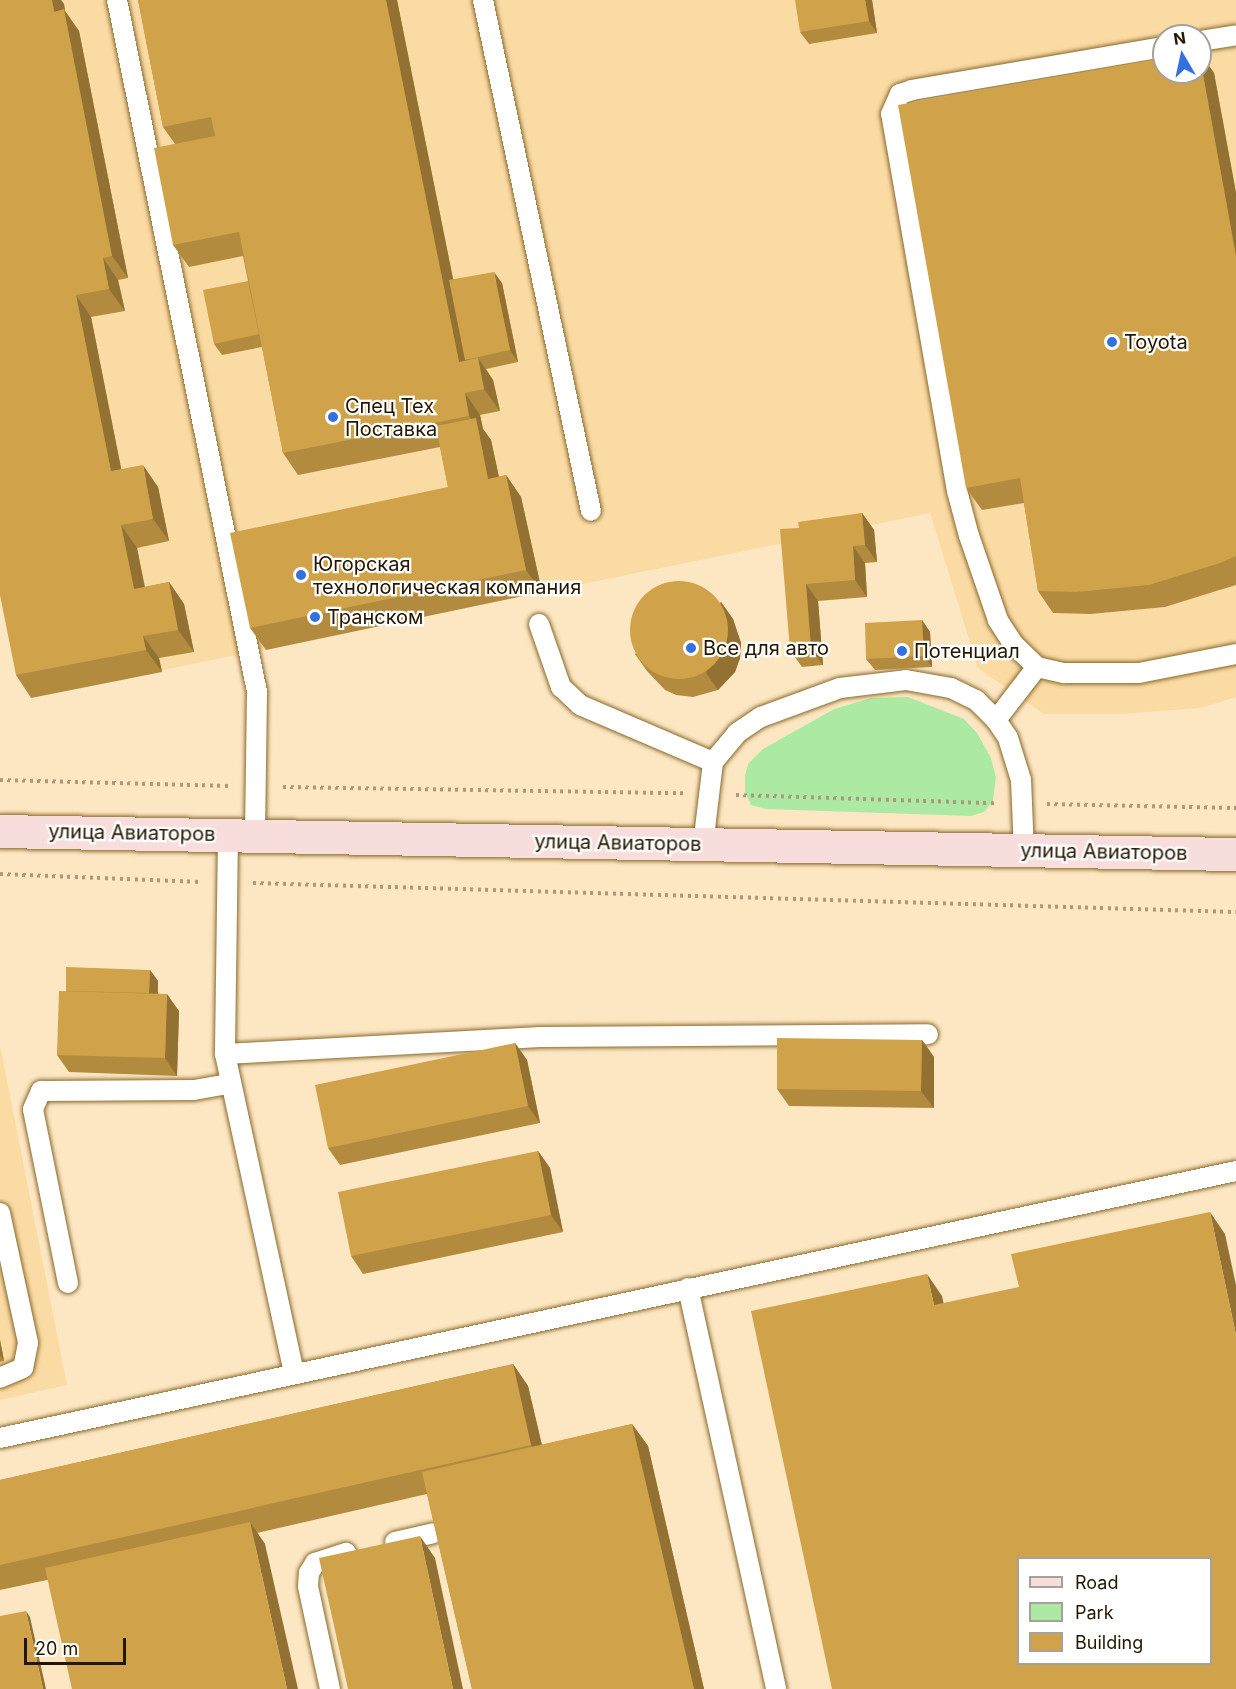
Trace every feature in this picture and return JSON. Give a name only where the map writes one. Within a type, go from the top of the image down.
[{"type":"main road","name":"улица Авиаторов","points":[[0,831],[1236,854]]},
{"type":"lane","points":[[117,0],[257,692],[256,787],[227,883],[225,1054],[294,1372]]},
{"type":"lane","points":[[483,0],[591,511]]},
{"type":"lane","points":[[1212,39],[1236,35]]},
{"type":"lane","points":[[1152,50],[912,90],[900,94],[891,114],[966,525],[998,620],[1014,645],[1037,667],[1064,673],[1139,673],[1236,654]]},
{"type":"lane","points":[[539,624],[561,687],[580,705],[713,762]]},
{"type":"lane","points":[[996,720],[1037,667]]},
{"type":"lane","points":[[703,844],[713,762],[737,733],[761,717],[840,688],[868,682],[906,680],[951,687],[976,700],[996,720],[1015,756],[1024,804],[1024,851]]},
{"type":"lane","points":[[225,1054],[541,1037],[928,1034]]},
{"type":"lane","points":[[68,1283],[33,1109],[41,1091],[194,1090],[230,1084]]},
{"type":"lane","points":[[0,1438],[294,1372],[1236,1171]]},
{"type":"lane","points":[[0,1213],[28,1357],[23,1368],[0,1378]]},
{"type":"lane","points":[[688,1288],[776,1689]]},
{"type":"lane","points":[[330,1689],[308,1586],[309,1573],[315,1563],[328,1557],[433,1533]]},
{"type":"path","points":[[0,780],[256,787],[708,794],[1236,808]]},
{"type":"path","points":[[0,874],[227,883],[1236,912]]},
{"type":"shaded area","points":[[0,0],[1236,0],[1236,193],[1214,74],[1212,78],[1212,24],[1152,24],[1152,84],[1209,84],[982,510],[1035,501],[1053,613],[1091,614],[1165,607],[1236,585],[1236,697],[1201,708],[1123,714],[1044,714],[978,668],[930,513],[31,697],[0,539]]},
{"type":"shaded area","points":[[0,1045],[67,1385],[0,1400]]},
{"type":"green space","points":[[908,697],[964,719],[977,733],[991,758],[996,778],[993,801],[984,812],[971,816],[766,809],[751,805],[745,792],[745,776],[748,764],[763,749],[834,709],[871,698]]},
{"type":"building","points":[[0,0],[52,0],[54,12],[64,9],[112,256],[103,258],[109,289],[76,295],[111,471],[143,465],[153,519],[121,525],[134,589],[169,582],[178,630],[143,636],[146,650],[16,675],[0,595]]},
{"type":"building","points":[[138,0],[386,0],[459,362],[478,358],[484,389],[465,393],[469,416],[283,453],[239,232],[173,245],[154,148],[215,136],[211,117],[163,127]]},
{"type":"building","points":[[795,0],[865,0],[869,21],[800,32]]},
{"type":"building","points":[[1152,60],[1152,84],[1205,84],[1236,256],[1236,556],[1149,585],[1076,592],[1038,591],[1020,478],[966,488],[898,105]]},
{"type":"building","points":[[494,272],[510,350],[465,360],[449,280]]},
{"type":"building","points":[[248,281],[259,334],[214,344],[203,290]]},
{"type":"building","points":[[476,418],[488,479],[506,475],[526,570],[250,628],[230,533],[448,487],[436,426]]},
{"type":"building","points":[[862,513],[865,545],[853,546],[855,580],[806,584],[811,648],[790,650],[780,529],[799,528],[798,522]]},
{"type":"building","points":[[679,581],[698,584],[714,595],[725,611],[728,630],[725,649],[714,665],[698,676],[679,679],[660,676],[644,665],[633,649],[630,630],[633,611],[644,595],[660,584]]},
{"type":"building","points":[[922,620],[924,656],[866,659],[865,623]]},
{"type":"building","points":[[66,967],[150,970],[149,993],[66,991]]},
{"type":"building","points":[[59,991],[167,994],[165,1058],[57,1055]]},
{"type":"building","points":[[777,1038],[922,1040],[921,1091],[777,1089]]},
{"type":"building","points":[[515,1043],[528,1106],[328,1148],[315,1085]]},
{"type":"building","points":[[538,1151],[551,1215],[351,1256],[338,1192]]},
{"type":"building","points":[[1210,1212],[1236,1335],[1236,1689],[832,1689],[751,1311],[927,1274],[934,1305],[1019,1287],[1011,1254]]},
{"type":"building","points":[[513,1364],[531,1445],[0,1565],[0,1480]]},
{"type":"building","points":[[632,1424],[694,1689],[472,1689],[422,1472]]},
{"type":"building","points":[[250,1522],[287,1689],[72,1689],[45,1568]]},
{"type":"building","points":[[420,1536],[453,1689],[348,1689],[319,1558]]},
{"type":"building","points":[[26,1611],[43,1689],[0,1689],[0,1616]]},
{"type":"place","name":"Toyota","points":[[1112,342]]},
{"type":"place","name":"Спец Тех Поставка","points":[[333,417]]},
{"type":"place","name":"Югорская технологическая компания","points":[[301,575]]},
{"type":"place","name":"Транском","points":[[315,617]]},
{"type":"place","name":"Все для авто","points":[[691,648]]},
{"type":"place","name":"Потенциал","points":[[902,651]]}]
